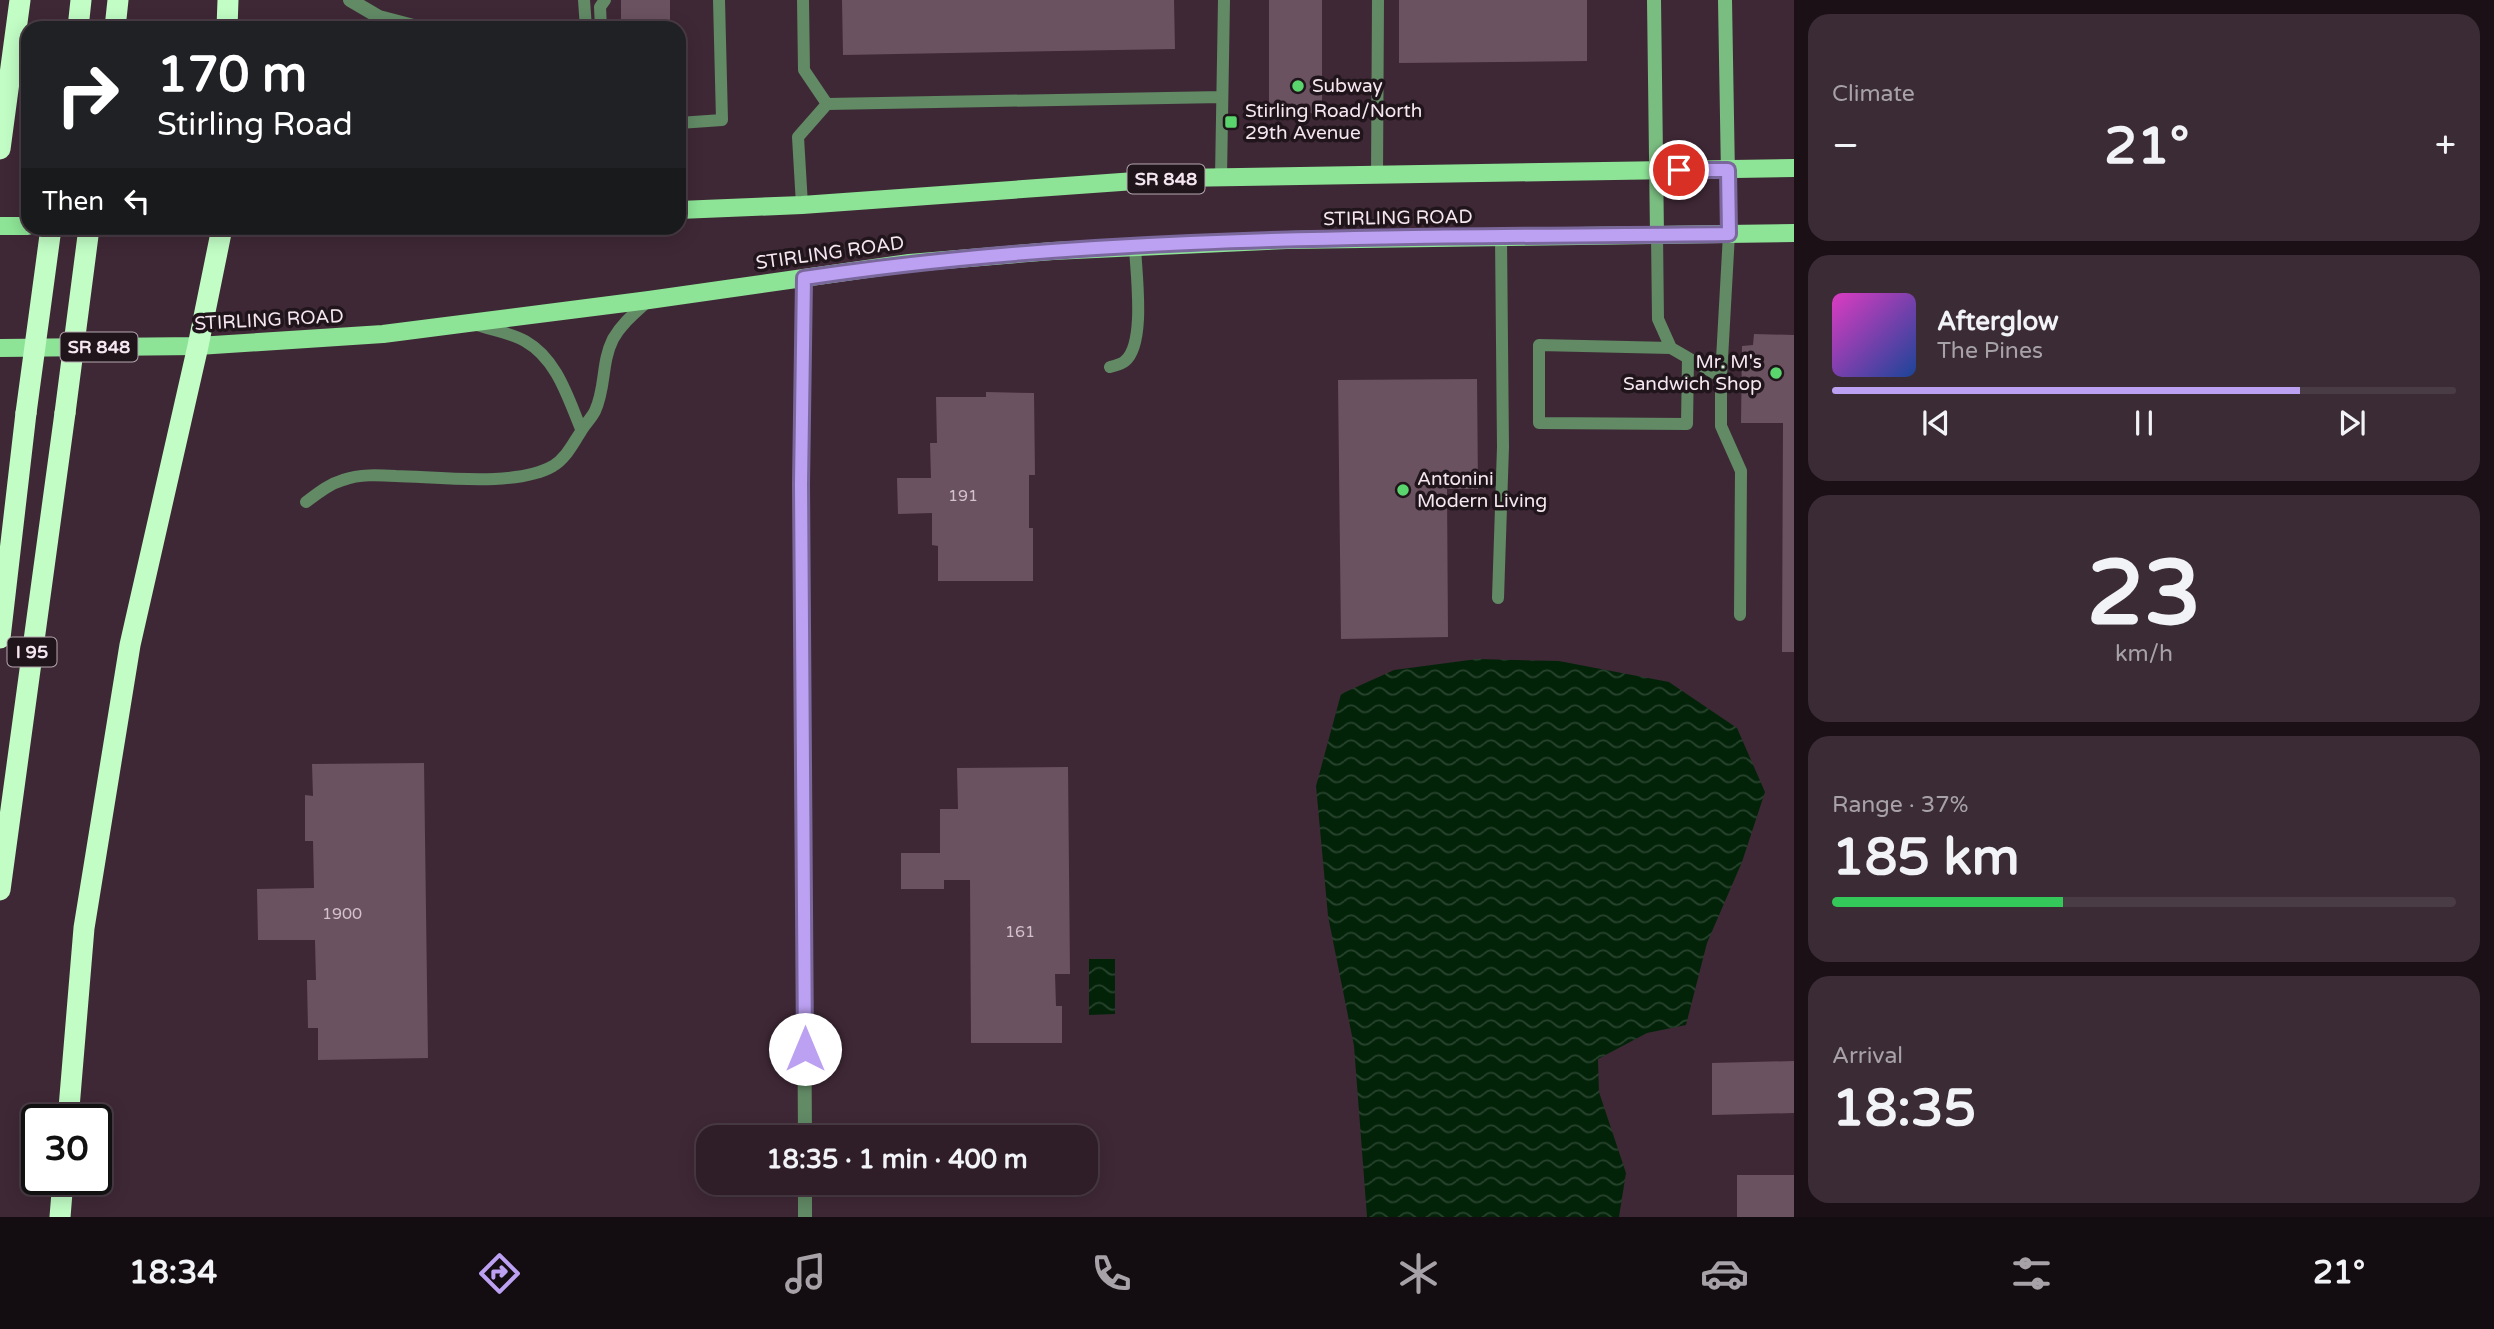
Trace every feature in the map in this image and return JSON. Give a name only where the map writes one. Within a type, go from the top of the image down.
[{"type":"highway","points":[[0,149],[20,0]]},
{"type":"highway","points":[[79,21],[82,0]]},
{"type":"highway","points":[[116,21],[118,0]]},
{"type":"highway","points":[[228,3],[229,21]]},
{"type":"highway","points":[[0,638],[50,235]]},
{"type":"highway","name":"I 95","points":[[0,890],[88,235]]},
{"type":"highway","points":[[69,1104],[84,928],[130,645],[221,235]]},
{"type":"highway","points":[[60,1217],[62,1195]]},
{"type":"main road","name":"SR 848","points":[[686,211],[1221,177],[1794,168]]},
{"type":"main road","points":[[0,226],[21,226]]},
{"type":"main road","name":"STIRLING ROAD","points":[[0,348],[198,346],[383,334],[473,324],[909,263],[1135,247],[1287,240],[1794,233]]},
{"type":"street","points":[[350,0],[379,17],[394,21]]},
{"type":"street","points":[[1654,0],[1657,235]]},
{"type":"street","points":[[1725,0],[1729,234]]},
{"type":"street","points":[[804,278],[801,484],[805,1125]]},
{"type":"street","points":[[805,1195],[805,1217]]},
{"type":"lane","points":[[584,0],[586,21]]},
{"type":"lane","points":[[601,21],[600,7],[605,0]]},
{"type":"lane","points":[[686,123],[722,121],[719,0]]},
{"type":"lane","points":[[803,0],[804,70],[827,104]]},
{"type":"lane","points":[[1221,177],[1224,0]]},
{"type":"lane","points":[[1377,175],[1378,0]]},
{"type":"lane","points":[[802,205],[798,137],[827,104],[1222,97]]},
{"type":"lane","points":[[1729,234],[1721,426],[1741,471],[1740,615]]},
{"type":"lane","points":[[1657,235],[1658,319],[1671,348]]},
{"type":"lane","points":[[1497,598],[1503,447],[1501,237]]},
{"type":"lane","points":[[1110,367],[1125,361],[1136,340],[1135,247]]},
{"type":"lane","points":[[306,502],[328,485],[370,475],[514,479],[538,474],[556,464],[570,449],[595,412],[602,387],[603,365],[613,340],[623,324],[649,300]]},
{"type":"lane","points":[[473,324],[526,341],[541,354],[556,372],[581,429]]},
{"type":"lane","points":[[1688,358],[1687,424],[1539,423],[1539,345],[1671,348],[1721,377]]},
{"type":"water","points":[[1477,659],[1559,661],[1669,682],[1737,728],[1765,792],[1742,862],[1707,943],[1686,1025],[1647,1033],[1598,1059],[1599,1092],[1626,1173],[1619,1217],[1367,1217],[1354,1046],[1328,916],[1316,786],[1341,694],[1394,670]]},
{"type":"water","points":[[1089,959],[1115,959],[1115,1014],[1089,1015]]},
{"type":"building","points":[[621,0],[670,0],[670,21],[606,21],[621,19]]},
{"type":"building","points":[[842,0],[1174,0],[1175,49],[843,55]]},
{"type":"building","points":[[1269,0],[1322,0],[1322,113],[1269,114]]},
{"type":"building","points":[[1399,0],[1587,0],[1587,61],[1399,63]]},
{"type":"building","points":[[1754,334],[1794,335],[1794,652],[1782,652],[1783,423],[1741,423],[1742,346],[1753,345]]},
{"type":"building","points":[[1477,379],[1478,489],[1447,489],[1448,637],[1341,639],[1338,380]]},
{"type":"building","points":[[986,392],[1034,393],[1035,475],[1029,475],[1033,581],[938,581],[938,546],[932,545],[932,513],[898,514],[897,478],[931,478],[930,443],[937,443],[936,397],[986,397]]},
{"type":"building","points":[[424,763],[428,1058],[318,1060],[318,1028],[308,1028],[307,980],[316,980],[315,940],[258,940],[257,889],[314,888],[313,841],[305,841],[305,795],[313,796],[312,764]]},
{"type":"building","points":[[1068,767],[1070,974],[1055,974],[1056,1006],[1062,1006],[1062,1043],[971,1043],[970,880],[944,880],[944,889],[901,889],[901,853],[940,853],[940,809],[958,809],[957,768]]},
{"type":"building","points":[[1794,1061],[1794,1113],[1712,1115],[1712,1063]]},
{"type":"building","points":[[1737,1175],[1794,1175],[1794,1217],[1737,1217]]},
{"type":"place","name":"Subway","points":[[1298,86]]},
{"type":"place","name":"Stirling Road/North 29th Avenue","points":[[1231,122]]},
{"type":"place","name":"Mr. M's Sandwich Shop","points":[[1776,373]]},
{"type":"place","name":"Antonini Modern Living","points":[[1403,490]]},
{"type":"route","points":[[805,1049],[801,484],[804,278],[909,263],[1135,247],[1287,240],[1729,234],[1728,170],[1679,170]]}]
